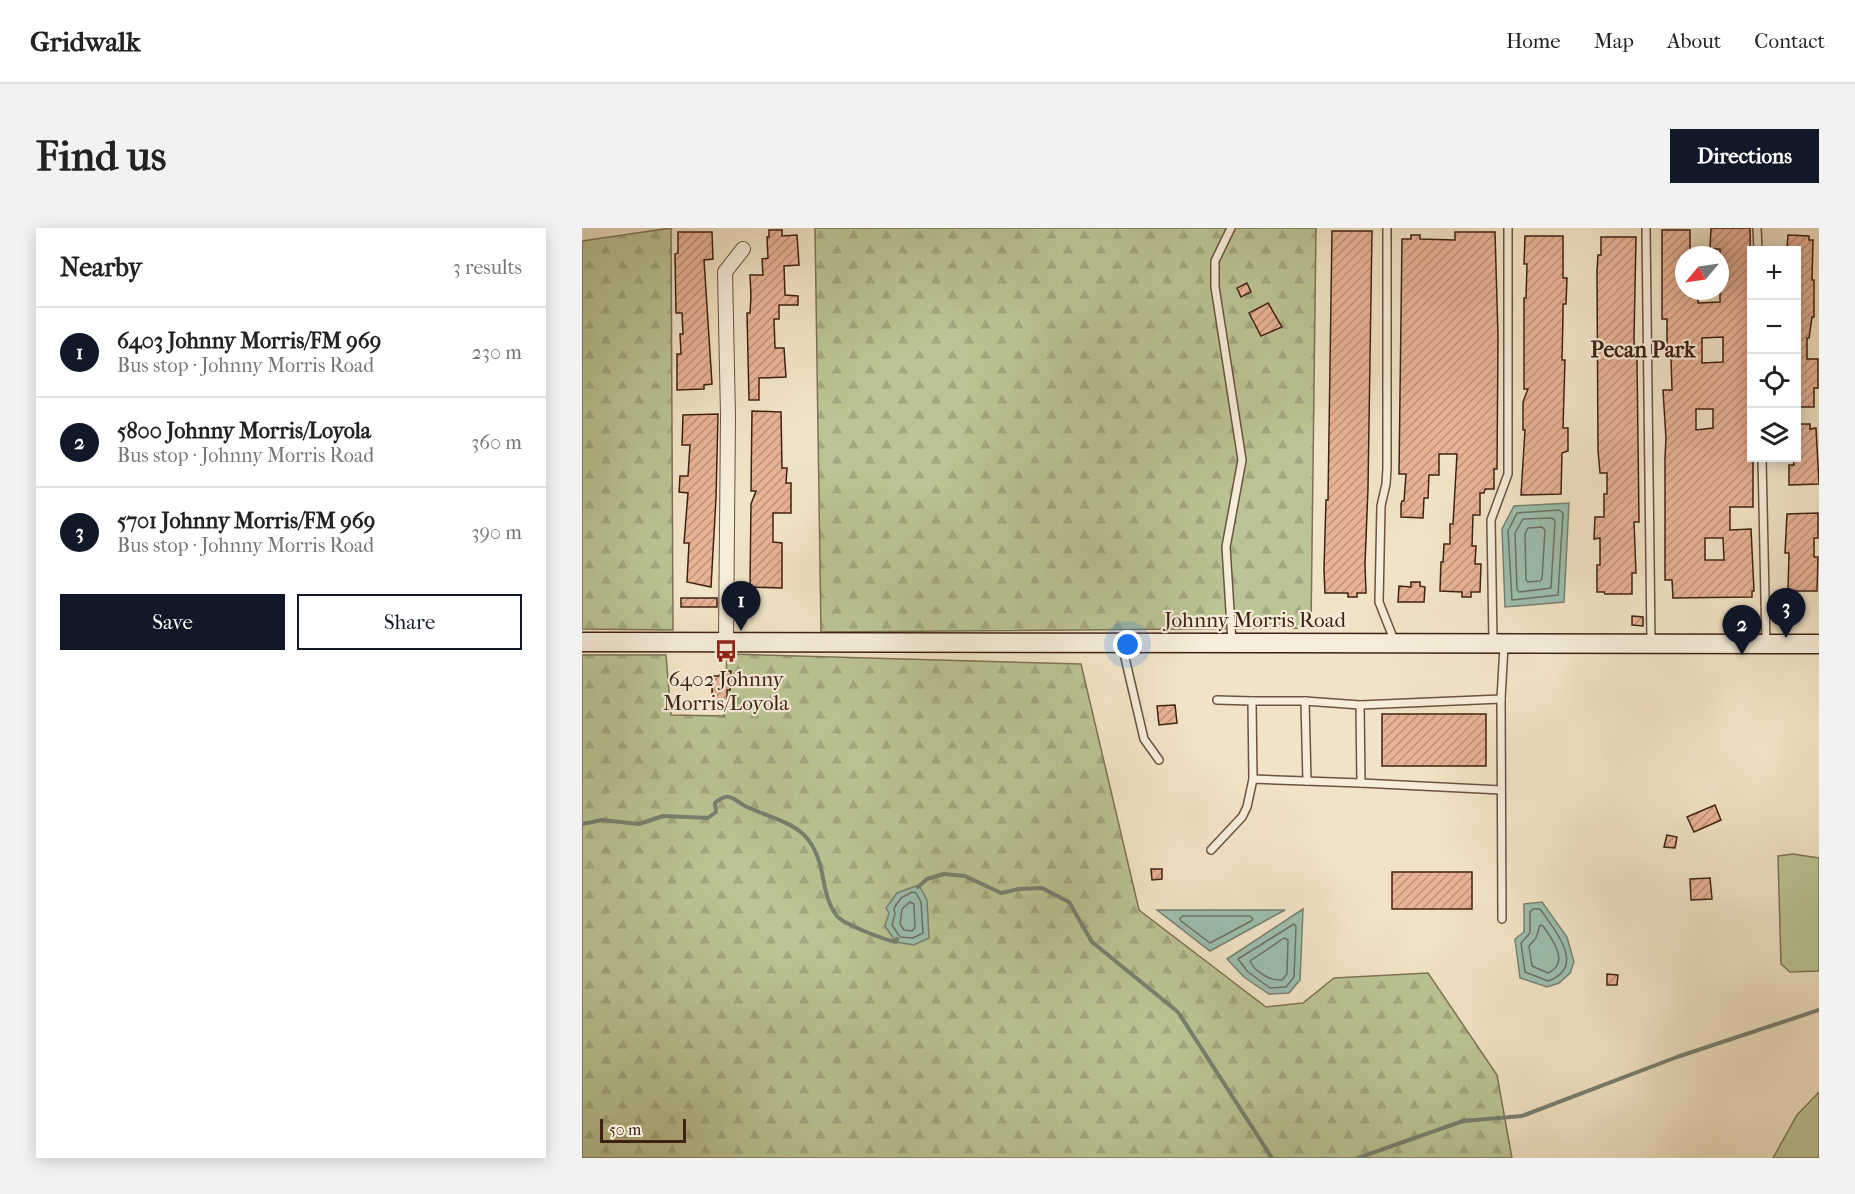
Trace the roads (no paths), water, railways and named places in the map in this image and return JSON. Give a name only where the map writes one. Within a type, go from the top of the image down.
[{"type":"street","points":[[726,641],[728,416],[725,272],[742,249]]},
{"type":"street","name":"Johnny Morris Road","points":[[582,642],[1819,644]]},
{"type":"lane","points":[[1231,228],[1215,261],[1215,287],[1242,460],[1226,547],[1232,642]]},
{"type":"lane","points":[[1387,228],[1386,484],[1382,506],[1379,602],[1395,643]]},
{"type":"lane","points":[[1502,919],[1501,699],[1491,520],[1508,474],[1508,228]]},
{"type":"lane","points":[[1646,228],[1652,643]]},
{"type":"lane","points":[[1757,228],[1758,246]]},
{"type":"lane","points":[[1762,462],[1766,644]]},
{"type":"lane","points":[[1121,642],[1144,739],[1159,760]]},
{"type":"lane","points":[[1217,700],[1305,701],[1360,705],[1501,699]]},
{"type":"lane","points":[[1211,850],[1242,817],[1246,807],[1253,779],[1251,701]]},
{"type":"lane","points":[[1305,701],[1307,781]]},
{"type":"lane","points":[[1360,705],[1361,783]]},
{"type":"lane","points":[[1253,779],[1501,790]]},
{"type":"water","points":[[1569,503],[1564,602],[1505,607],[1502,529],[1514,506]]},
{"type":"water","points":[[919,885],[927,900],[929,938],[914,945],[896,942],[885,926],[889,913],[886,908],[897,893]]},
{"type":"water","points":[[1542,902],[1567,937],[1574,962],[1570,973],[1559,983],[1547,987],[1520,978],[1515,939],[1524,932],[1524,904]]},
{"type":"water","points":[[1303,909],[1300,980],[1289,993],[1269,994],[1244,977],[1227,959]]},
{"type":"water","points":[[1157,910],[1285,910],[1210,951]]},
{"type":"waterway","points":[[582,824],[602,820],[639,824],[663,816],[708,818],[716,812],[715,803],[724,797],[731,798],[796,828],[804,835],[818,857],[827,895],[837,916],[855,927],[883,938],[896,942],[897,939]]},
{"type":"waterway","points":[[918,887],[927,879],[944,874],[965,876],[1001,893],[1042,888],[1069,902],[1092,942],[1178,1012],[1272,1158]]},
{"type":"waterway","points":[[1358,1158],[1463,1121],[1522,1116],[1677,1057],[1819,1010]]},
{"type":"place","name":"6403 Johnny Morris/FM 969","points":[[741,631]]},
{"type":"place","name":"5701 Johnny Morris/FM 969","points":[[1786,638]]},
{"type":"place","name":"6402 Johnny Morris/Loyola","points":[[726,651]]},
{"type":"place","name":"5800 Johnny Morris/Loyola","points":[[1742,655]]},
{"type":"district","name":"Pecan Park","points":[[1643,349]]}]
